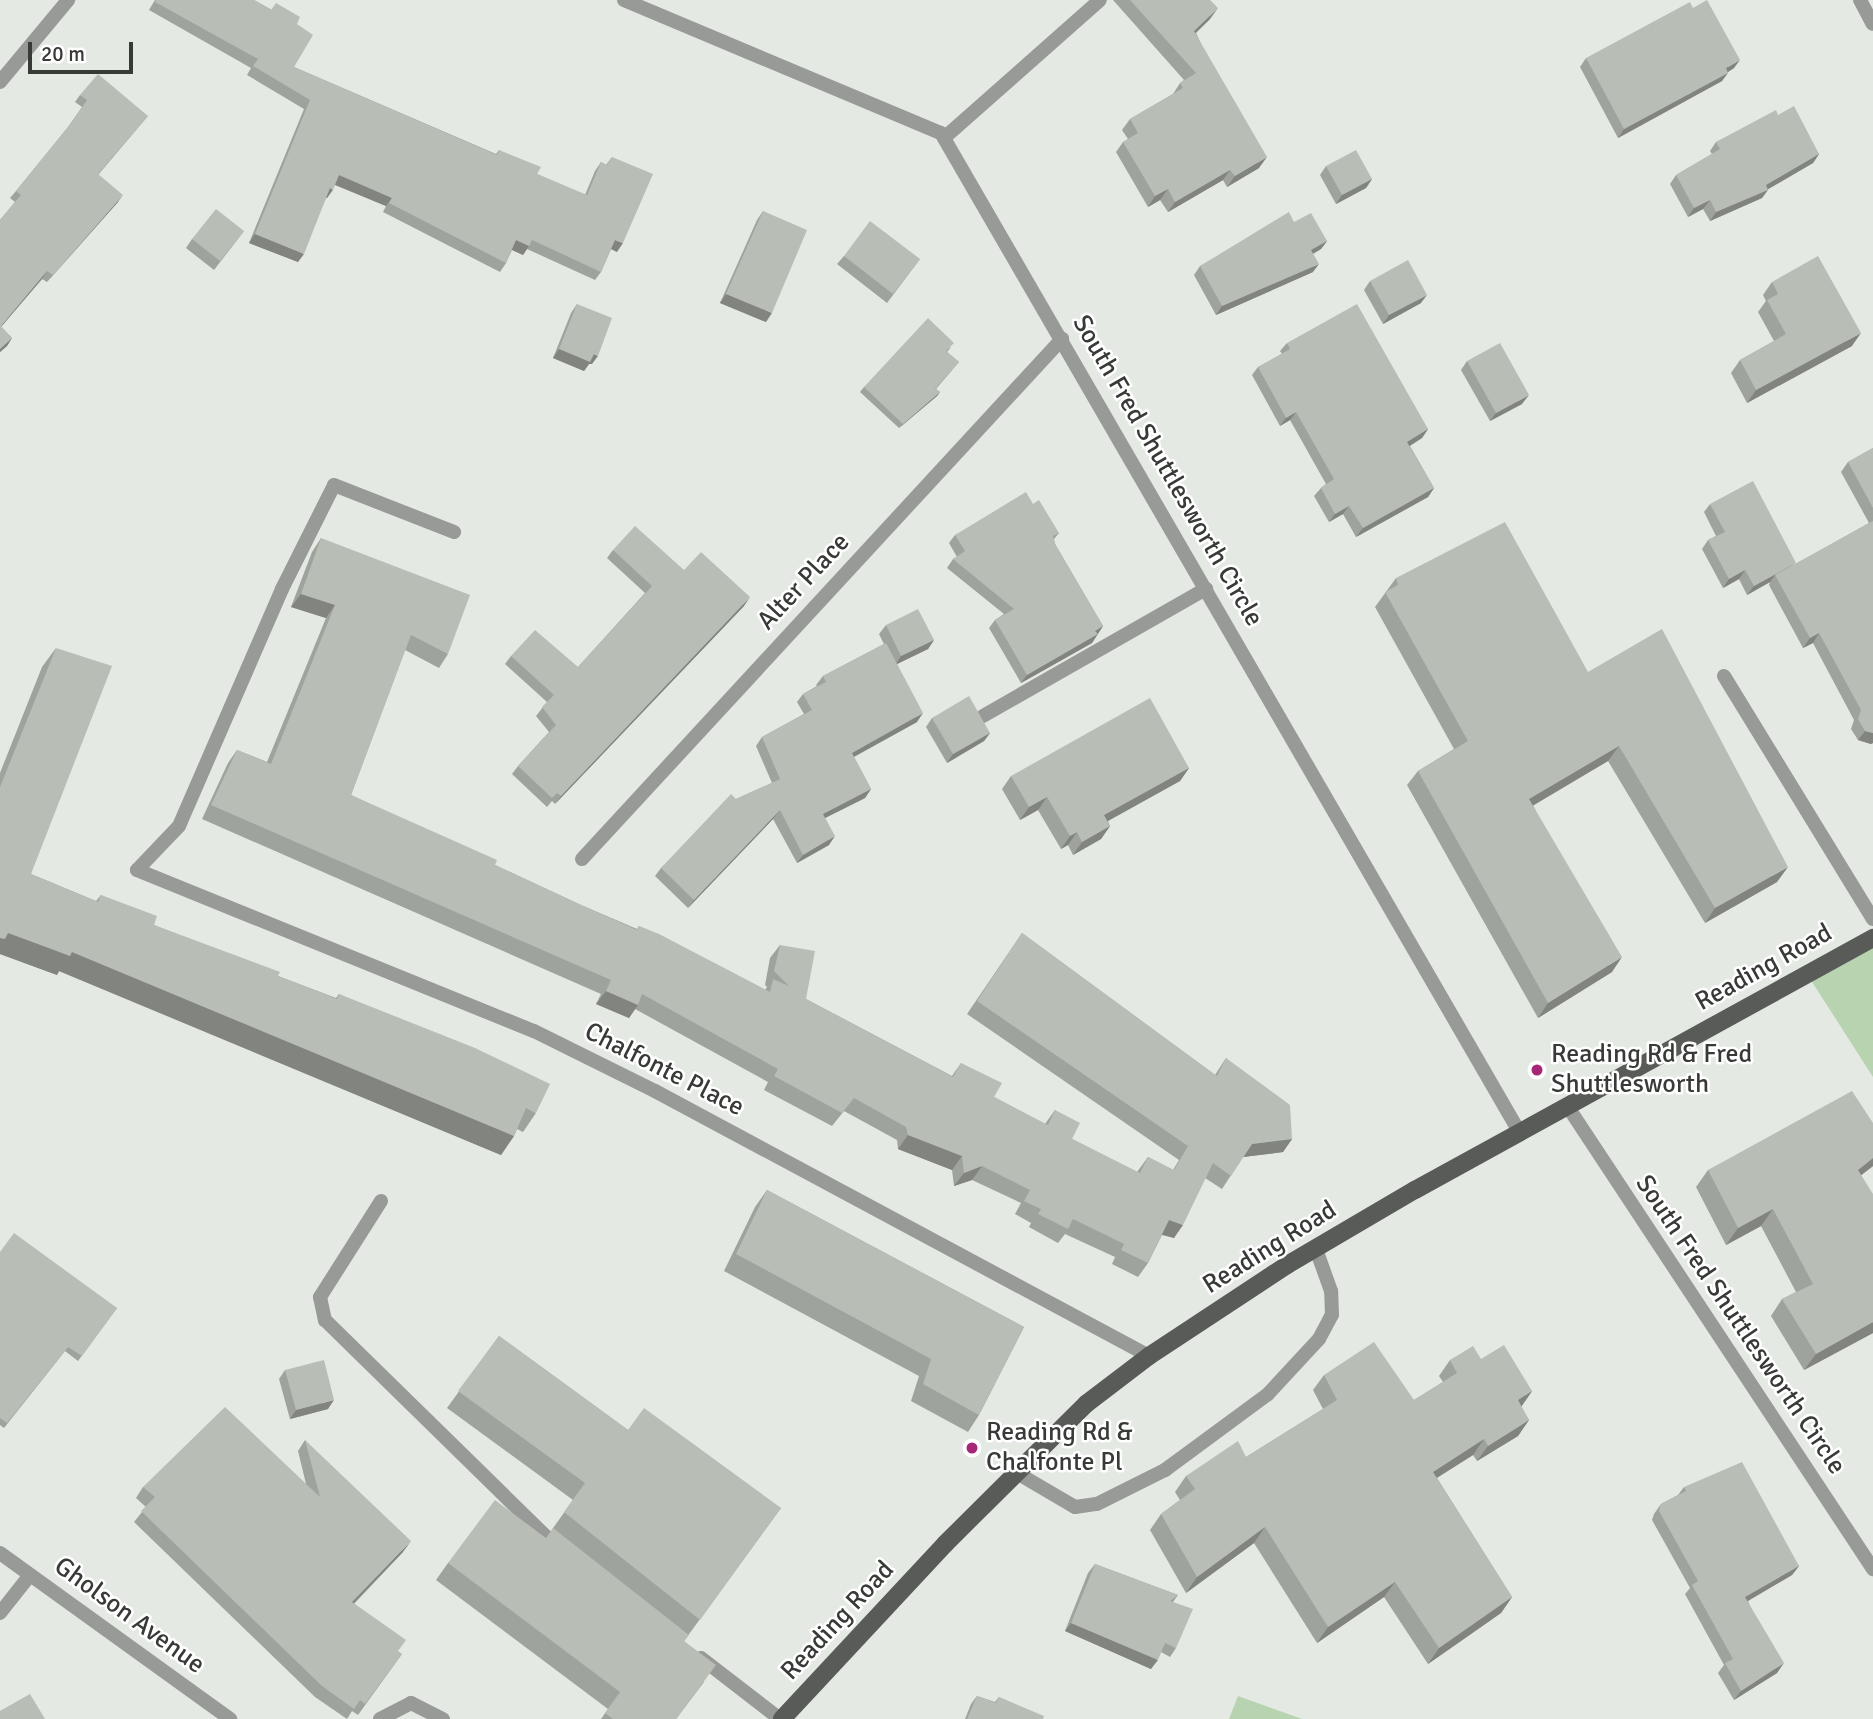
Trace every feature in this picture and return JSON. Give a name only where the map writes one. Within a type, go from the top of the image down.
[{"type":"main road","name":"Reading Road","points":[[781,1719],[1086,1404],[1149,1356],[1316,1249],[1873,938]]},
{"type":"street","points":[[0,82],[68,0]]},
{"type":"street","points":[[624,0],[940,133],[944,138],[1100,0]]},
{"type":"street","points":[[1860,0],[1873,24]]},
{"type":"street","name":"South Fred Shuttlesworth Circle","points":[[944,138],[1520,1133]]},
{"type":"street","name":"Alter Place","points":[[582,859],[1062,339]]},
{"type":"street","name":"Chalfonte Place","points":[[454,532],[334,485],[282,589],[179,826],[136,870],[534,1031],[655,1091],[1149,1356]]},
{"type":"street","points":[[984,716],[1206,589]]},
{"type":"street","points":[[1724,676],[1873,919]]},
{"type":"street","name":"South Fred Shuttlesworth Circle","points":[[1568,1107],[1873,1569]]},
{"type":"street","points":[[382,1201],[320,1297],[325,1320],[572,1559]]},
{"type":"street","points":[[1017,1473],[1075,1507],[1097,1504],[1165,1470],[1268,1394],[1320,1339],[1332,1315],[1331,1291],[1316,1249]]},
{"type":"street","name":"Gholson Avenue","points":[[0,1553],[220,1716]]},
{"type":"street","points":[[0,1613],[30,1575]]},
{"type":"street","points":[[690,1650],[781,1719]]},
{"type":"street","points":[[380,1719],[411,1703],[443,1719]]},
{"type":"green space","points":[[1873,938],[1873,1077],[1807,974]]},
{"type":"green space","points":[[1238,1696],[1302,1719],[1229,1719]]},
{"type":"building","points":[[254,0],[271,10],[276,3],[300,17],[297,24],[313,35],[294,67],[497,155],[499,150],[541,167],[537,174],[587,195],[601,162],[607,165],[612,157],[653,174],[623,243],[615,240],[601,272],[532,240],[529,246],[516,240],[506,263],[389,203],[392,198],[339,175],[333,190],[330,188],[304,254],[255,234],[310,100],[253,66],[258,59],[155,2]]},
{"type":"building","points":[[1130,0],[1210,0],[1218,8],[1194,31],[1267,157],[1235,176],[1230,170],[1175,202],[1168,189],[1155,196],[1123,142],[1138,133],[1130,119],[1183,88],[1180,83],[1196,73]]},
{"type":"building","points":[[1707,0],[1740,60],[1726,68],[1728,73],[1624,129],[1586,58],[1690,2],[1693,8]]},
{"type":"building","points":[[98,74],[148,116],[98,174],[123,195],[53,275],[47,271],[1,326],[12,338],[0,349],[0,220],[21,195],[16,191],[87,100],[80,95]]},
{"type":"building","points":[[1794,106],[1819,154],[1766,185],[1768,190],[1716,212],[1710,200],[1694,208],[1676,175],[1720,149],[1716,142],[1776,110],[1778,115]]},
{"type":"building","points":[[1356,150],[1372,179],[1342,195],[1326,166]]},
{"type":"building","points":[[216,209],[244,231],[220,261],[192,239]]},
{"type":"building","points":[[763,211],[807,230],[772,313],[726,294]]},
{"type":"building","points":[[1289,212],[1294,222],[1311,213],[1327,241],[1311,250],[1319,264],[1222,306],[1200,266]]},
{"type":"building","points":[[870,221],[920,259],[893,294],[844,256]]},
{"type":"building","points":[[1818,256],[1861,333],[1756,390],[1740,360],[1786,334],[1767,300],[1778,294],[1772,282]]},
{"type":"building","points":[[1408,260],[1427,295],[1389,315],[1370,281]]},
{"type":"building","points":[[577,304],[612,318],[598,356],[594,354],[590,362],[559,349]]},
{"type":"building","points":[[1357,304],[1428,429],[1407,442],[1434,488],[1363,528],[1349,506],[1335,514],[1321,488],[1334,479],[1296,412],[1286,418],[1258,367],[1290,349],[1287,343]]},
{"type":"building","points":[[928,318],[954,343],[946,351],[959,362],[935,389],[940,392],[903,424],[864,387]]},
{"type":"building","points":[[1500,343],[1529,395],[1496,413],[1467,361]]},
{"type":"building","points":[[1873,448],[1873,508],[1848,462]]},
{"type":"building","points":[[1753,481],[1796,563],[1754,586],[1745,570],[1729,579],[1708,540],[1725,532],[1710,504]]},
{"type":"building","points":[[1026,492],[1033,504],[1039,500],[1059,533],[1053,536],[1055,544],[1103,626],[1095,631],[1098,634],[1027,675],[995,620],[1014,609],[953,559],[965,551],[955,535]]},
{"type":"building","points":[[1873,521],[1873,733],[1865,731],[1858,719],[1861,710],[1819,633],[1810,638],[1775,575]]},
{"type":"building","points":[[1505,522],[1588,672],[1662,629],[1788,867],[1715,908],[1619,746],[1529,799],[1622,957],[1548,1003],[1418,771],[1468,741],[1385,592],[1398,585],[1396,578]]},
{"type":"building","points":[[635,526],[684,570],[701,552],[750,597],[561,796],[557,793],[552,798],[518,766],[556,725],[542,707],[554,695],[511,656],[535,630],[578,667],[652,586],[613,550]]},
{"type":"building","points":[[321,538],[470,595],[448,654],[411,635],[351,795],[497,860],[495,865],[581,905],[637,930],[639,926],[659,934],[770,992],[773,979],[789,986],[774,971],[780,945],[815,951],[806,999],[953,1077],[961,1063],[1002,1083],[994,1097],[1048,1125],[1055,1110],[1080,1123],[1072,1139],[1140,1173],[1148,1157],[1174,1170],[1188,1146],[977,1001],[1022,933],[1217,1076],[1226,1058],[1290,1105],[1292,1139],[1252,1144],[1231,1176],[1213,1163],[1183,1225],[1169,1220],[1148,1263],[1121,1250],[1124,1244],[1073,1219],[1068,1229],[1038,1214],[1041,1209],[1024,1201],[1030,1190],[982,1166],[964,1173],[962,1156],[908,1135],[906,1127],[854,1098],[842,1113],[774,1076],[778,1069],[642,994],[638,1005],[606,991],[611,980],[211,805],[237,750],[271,764],[335,605],[301,594]]},
{"type":"building","points":[[918,609],[934,640],[901,656],[886,625]]},
{"type":"building","points":[[886,643],[923,713],[852,753],[871,789],[823,814],[835,836],[803,855],[780,810],[694,900],[661,868],[731,794],[736,799],[780,779],[762,737],[812,710],[803,694],[826,682],[823,676]]},
{"type":"building","points":[[56,648],[112,666],[31,874],[98,902],[101,895],[157,916],[154,925],[280,972],[278,976],[337,999],[339,994],[475,1048],[550,1084],[536,1113],[526,1108],[514,1136],[72,952],[70,956],[8,933],[5,939],[0,938],[0,787]]},
{"type":"building","points":[[969,696],[990,733],[953,754],[932,718]]},
{"type":"building","points":[[1150,698],[1189,768],[1104,815],[1110,826],[1082,842],[1077,832],[1070,836],[1047,797],[1029,807],[1011,776]]},
{"type":"building","points":[[1852,1091],[1873,1123],[1873,1158],[1858,1170],[1873,1194],[1873,1322],[1816,1354],[1782,1299],[1813,1284],[1773,1209],[1738,1228],[1708,1170]]},
{"type":"building","points":[[767,1190],[1024,1327],[979,1415],[923,1384],[931,1359],[736,1254]]},
{"type":"building","points":[[14,1233],[117,1308],[82,1356],[68,1347],[7,1423],[0,1418],[0,1252]]},
{"type":"building","points":[[499,1336],[628,1430],[644,1408],[781,1508],[700,1620],[564,1512],[585,1483],[458,1391]]},
{"type":"building","points":[[1374,1342],[1414,1400],[1457,1373],[1450,1360],[1473,1346],[1481,1359],[1504,1345],[1532,1391],[1518,1400],[1529,1420],[1488,1446],[1484,1439],[1433,1472],[1512,1597],[1439,1648],[1395,1582],[1328,1627],[1265,1527],[1197,1577],[1161,1514],[1195,1489],[1186,1476],[1238,1441],[1246,1457],[1337,1400],[1324,1375]]},
{"type":"building","points":[[324,1360],[334,1400],[296,1410],[285,1370]]},
{"type":"building","points":[[225,1407],[320,1497],[305,1440],[411,1541],[352,1602],[406,1640],[398,1651],[402,1654],[365,1704],[360,1700],[354,1709],[322,1686],[141,1511],[155,1497],[143,1487]]},
{"type":"building","points":[[1742,1462],[1799,1566],[1745,1597],[1784,1663],[1741,1691],[1725,1663],[1733,1659],[1692,1585],[1698,1581],[1659,1511],[1661,1504],[1686,1491],[1684,1487]]},
{"type":"building","points":[[495,1500],[546,1538],[553,1528],[689,1635],[684,1641],[716,1665],[676,1719],[613,1719],[605,1713],[620,1692],[448,1563]]},
{"type":"building","points":[[1095,1564],[1178,1595],[1170,1601],[1193,1609],[1176,1648],[1165,1643],[1158,1660],[1071,1623]]},
{"type":"building","points":[[30,1694],[45,1719],[0,1719],[0,1711]]},
{"type":"building","points":[[977,1696],[996,1703],[999,1697],[1044,1716],[1043,1719],[967,1719]]},
{"type":"place","name":"Reading Rd & Fred Shuttlesworth","points":[[1537,1070]]},
{"type":"place","name":"Reading Rd & Chalfonte Pl","points":[[972,1448]]}]
